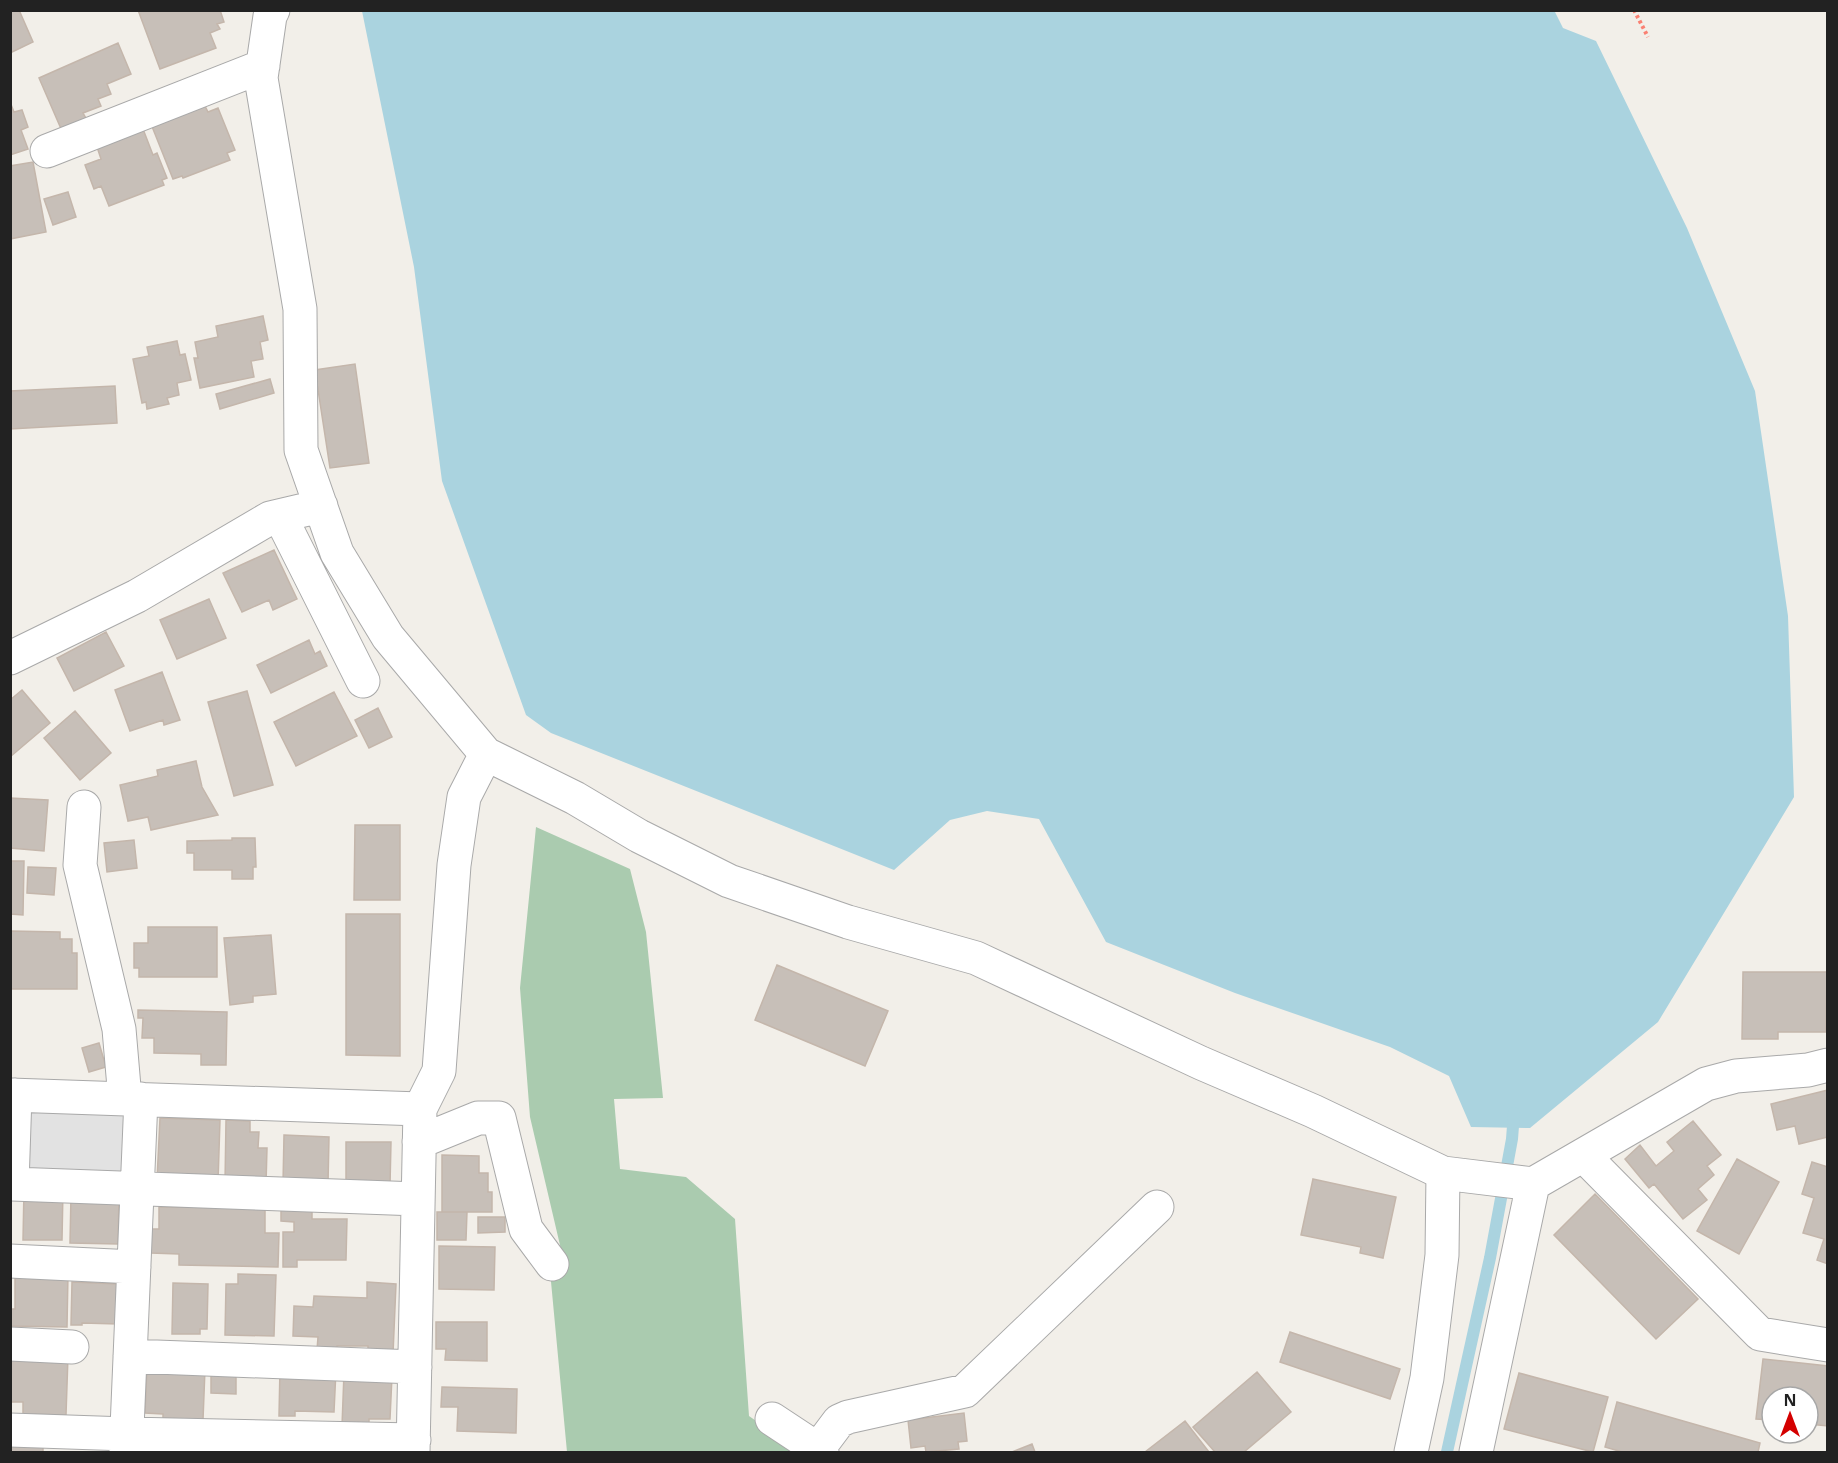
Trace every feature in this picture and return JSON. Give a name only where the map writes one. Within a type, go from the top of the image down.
[{"type":"street","points":[[273,10],[270,15],[261,78],[300,309],[301,450],[337,553],[388,637],[486,754],[575,798],[639,836],[729,881],[848,922],[976,958],[1190,1059],[1313,1111],[1443,1173],[1525,1183],[1584,1156],[1706,1083],[1736,1076],[1808,1070],[1827,1065]]},
{"type":"street","points":[[47,151],[263,66]]},
{"type":"street","points":[[10,658],[137,596],[270,518],[321,506]]},
{"type":"street","points":[[280,516],[363,681]]},
{"type":"street","points":[[10,1430],[126,1443],[413,1446],[420,1108],[439,1071],[454,865],[464,797],[486,754]]},
{"type":"street","points":[[84,807],[80,865],[133,1098],[137,1189],[126,1443]]},
{"type":"street","points":[[418,1199],[12,1184],[13,1095],[420,1108]]},
{"type":"street","points":[[419,1142],[478,1118],[499,1118],[526,1228],[552,1264]]},
{"type":"street","points":[[1584,1156],[1760,1334],[1827,1345]]},
{"type":"street","points":[[1411,1452],[1426,1378],[1442,1255],[1443,1173]]},
{"type":"street","points":[[1476,1452],[1525,1183]]},
{"type":"street","points":[[772,1419],[820,1451],[839,1421],[848,1417],[965,1391],[1156,1207]]},
{"type":"street","points":[[10,1261],[134,1267]]},
{"type":"street","points":[[10,1344],[72,1347]]},
{"type":"street","points":[[130,1356],[415,1367]]},
{"type":"path","points":[[1634,10],[1648,37]]},
{"type":"green space","points":[[536,827],[630,869],[646,932],[663,1098],[614,1099],[620,1169],[686,1177],[735,1219],[749,1416],[801,1452],[567,1452],[550,1271],[563,1258],[530,1117],[520,988]]},
{"type":"shaded area","points":[[30,1110],[124,1114],[125,1178],[25,1181]]},
{"type":"water","points":[[1554,10],[1563,28],[1596,41],[1687,228],[1755,391],[1788,616],[1794,797],[1658,1022],[1530,1128],[1471,1127],[1449,1076],[1390,1047],[1235,993],[1106,942],[1039,819],[987,811],[950,820],[894,870],[551,733],[526,715],[442,481],[414,267],[362,11]]},
{"type":"building","points":[[10,10],[19,10],[33,42],[10,53]]},
{"type":"building","points":[[138,10],[220,10],[224,22],[217,24],[220,29],[210,33],[216,48],[160,69]]},
{"type":"building","points":[[118,43],[131,74],[107,84],[111,94],[98,99],[101,106],[83,113],[87,120],[62,131],[39,78]]},
{"type":"building","points":[[10,102],[14,112],[22,110],[28,127],[21,130],[28,149],[10,155]]},
{"type":"building","points":[[204,104],[208,112],[218,108],[235,150],[227,153],[230,160],[183,178],[182,176],[173,179],[151,124]]},
{"type":"building","points":[[143,129],[153,155],[157,153],[167,178],[162,180],[164,185],[109,206],[101,186],[94,189],[85,165],[101,159],[97,147]]},
{"type":"building","points":[[33,162],[46,232],[10,239],[10,166]]},
{"type":"building","points":[[68,192],[76,217],[53,225],[44,199]]},
{"type":"building","points":[[263,316],[268,340],[260,342],[263,359],[251,361],[254,377],[200,388],[194,358],[198,358],[195,342],[218,337],[216,326]]},
{"type":"building","points":[[177,341],[180,355],[185,354],[191,380],[177,383],[179,395],[167,398],[169,404],[147,409],[146,402],[142,403],[133,359],[149,356],[147,347]]},
{"type":"building","points":[[355,364],[369,463],[330,468],[315,370]]},
{"type":"building","points":[[270,379],[274,393],[220,409],[216,394]]},
{"type":"building","points":[[115,386],[117,423],[10,429],[10,391]]},
{"type":"building","points":[[274,550],[297,599],[273,610],[269,600],[242,612],[223,573]]},
{"type":"building","points":[[209,599],[226,638],[177,659],[160,620]]},
{"type":"building","points":[[106,632],[124,666],[74,691],[57,658]]},
{"type":"building","points":[[309,640],[315,654],[320,651],[327,666],[271,693],[257,665]]},
{"type":"building","points":[[162,672],[180,720],[164,725],[163,720],[130,731],[115,690]]},
{"type":"building","points":[[22,690],[50,723],[10,757],[10,700]]},
{"type":"building","points":[[247,691],[273,785],[234,796],[208,702]]},
{"type":"building","points":[[334,692],[357,736],[296,766],[274,722]]},
{"type":"building","points":[[378,708],[392,737],[369,748],[355,720]]},
{"type":"building","points":[[75,711],[111,753],[80,780],[44,738]]},
{"type":"building","points":[[196,761],[202,787],[218,815],[151,830],[148,817],[128,821],[120,785],[158,776],[157,770]]},
{"type":"building","points":[[10,798],[48,800],[44,851],[10,848]]},
{"type":"building","points":[[355,825],[400,825],[400,900],[354,900]]},
{"type":"building","points":[[232,838],[255,838],[256,867],[253,867],[253,879],[232,879],[232,870],[194,870],[194,853],[187,853],[187,841],[232,840]]},
{"type":"building","points":[[134,840],[137,868],[107,872],[104,843]]},
{"type":"building","points":[[10,861],[24,861],[23,915],[10,914]]},
{"type":"building","points":[[28,867],[56,868],[54,895],[27,893]]},
{"type":"building","points":[[346,914],[400,914],[400,1056],[346,1055]]},
{"type":"building","points":[[148,927],[217,927],[217,977],[139,977],[139,968],[134,968],[134,943],[148,943]]},
{"type":"building","points":[[10,931],[60,932],[60,939],[72,939],[72,953],[77,953],[77,989],[10,989]]},
{"type":"building","points":[[271,935],[276,994],[253,996],[253,1002],[230,1005],[224,938]]},
{"type":"building","points":[[777,965],[888,1011],[865,1066],[755,1020]]},
{"type":"building","points":[[1743,972],[1827,972],[1826,1032],[1778,1032],[1778,1039],[1742,1039]]},
{"type":"building","points":[[138,1010],[227,1012],[226,1065],[201,1065],[201,1054],[154,1053],[154,1038],[142,1038],[143,1018],[138,1018]]},
{"type":"building","points":[[99,1043],[106,1067],[89,1072],[82,1048]]},
{"type":"building","points":[[1828,1090],[1828,1137],[1799,1144],[1795,1126],[1777,1130],[1771,1104]]},
{"type":"building","points":[[160,1118],[220,1120],[218,1182],[157,1180]]},
{"type":"building","points":[[226,1120],[250,1121],[250,1132],[259,1132],[258,1148],[267,1148],[266,1184],[225,1183]]},
{"type":"building","points":[[1693,1121],[1721,1155],[1707,1166],[1714,1175],[1698,1189],[1707,1200],[1683,1219],[1654,1184],[1649,1188],[1625,1159],[1640,1145],[1656,1166],[1674,1151],[1667,1142]]},
{"type":"building","points":[[284,1135],[329,1137],[328,1184],[283,1183]]},
{"type":"building","points":[[346,1142],[391,1142],[390,1186],[346,1186]]},
{"type":"building","points":[[442,1155],[479,1156],[479,1173],[488,1173],[488,1192],[492,1192],[492,1212],[442,1212]]},
{"type":"building","points":[[1737,1159],[1779,1182],[1739,1254],[1697,1231]]},
{"type":"building","points":[[1812,1162],[1828,1167],[1828,1264],[1817,1260],[1824,1239],[1803,1233],[1814,1198],[1802,1194]]},
{"type":"building","points":[[1313,1179],[1396,1197],[1383,1258],[1360,1253],[1361,1247],[1301,1235]]},
{"type":"building","points":[[24,1189],[63,1190],[62,1240],[23,1240]]},
{"type":"building","points":[[1595,1194],[1698,1299],[1656,1339],[1554,1235]]},
{"type":"building","points":[[71,1195],[119,1196],[118,1244],[70,1243]]},
{"type":"building","points":[[265,1203],[265,1233],[279,1233],[278,1267],[179,1265],[179,1254],[151,1253],[151,1229],[159,1229],[159,1207]]},
{"type":"building","points":[[281,1205],[312,1205],[312,1219],[347,1219],[346,1260],[297,1260],[297,1267],[283,1267],[283,1232],[294,1232],[294,1222],[281,1221]]},
{"type":"building","points":[[437,1212],[467,1212],[466,1240],[437,1240]]},
{"type":"building","points":[[478,1217],[505,1217],[505,1232],[478,1233]]},
{"type":"building","points":[[439,1246],[495,1247],[494,1290],[439,1289]]},
{"type":"building","points":[[15,1273],[68,1274],[67,1327],[10,1326],[10,1309],[15,1309]]},
{"type":"building","points":[[238,1274],[276,1275],[274,1336],[225,1335],[226,1284],[238,1284]]},
{"type":"building","points":[[72,1282],[119,1284],[118,1324],[71,1325]]},
{"type":"building","points":[[367,1282],[396,1284],[393,1354],[368,1357],[368,1346],[337,1346],[337,1351],[317,1350],[318,1337],[293,1336],[294,1306],[313,1307],[314,1296],[367,1298]]},
{"type":"building","points":[[173,1283],[208,1284],[207,1329],[200,1329],[200,1334],[172,1334]]},
{"type":"building","points":[[436,1322],[487,1322],[487,1361],[445,1360],[446,1349],[436,1349]]},
{"type":"building","points":[[1290,1332],[1400,1369],[1390,1399],[1280,1362]]},
{"type":"building","points":[[10,1355],[68,1356],[66,1415],[23,1414],[23,1402],[10,1402]]},
{"type":"building","points":[[1763,1359],[1828,1366],[1828,1426],[1820,1425],[1820,1385],[1760,1385],[1760,1419],[1756,1419]]},
{"type":"building","points":[[211,1365],[236,1365],[236,1394],[211,1393]]},
{"type":"building","points":[[147,1367],[205,1369],[203,1420],[163,1418],[163,1414],[145,1413]]},
{"type":"building","points":[[280,1368],[336,1370],[334,1412],[295,1411],[295,1416],[279,1416]]},
{"type":"building","points":[[1257,1372],[1291,1412],[1244,1452],[1215,1452],[1193,1427]]},
{"type":"building","points":[[344,1373],[392,1376],[390,1419],[369,1419],[369,1427],[342,1426]]},
{"type":"building","points":[[1519,1373],[1608,1397],[1593,1452],[1504,1429]]},
{"type":"building","points":[[442,1387],[517,1389],[516,1433],[457,1431],[458,1407],[441,1407]]},
{"type":"building","points":[[1617,1402],[1760,1443],[1758,1452],[1622,1452],[1605,1447]]},
{"type":"building","points":[[964,1413],[967,1441],[958,1442],[959,1449],[926,1452],[925,1446],[911,1448],[908,1420]]},
{"type":"building","points":[[1185,1421],[1209,1452],[1145,1452]]},
{"type":"building","points":[[1032,1444],[1035,1452],[1012,1452]]},
{"type":"building","points":[[10,1446],[43,1447],[43,1452],[10,1452]]},
{"type":"waterway","points":[[1447,1452],[1490,1258],[1512,1139],[1514,1113]]}]
